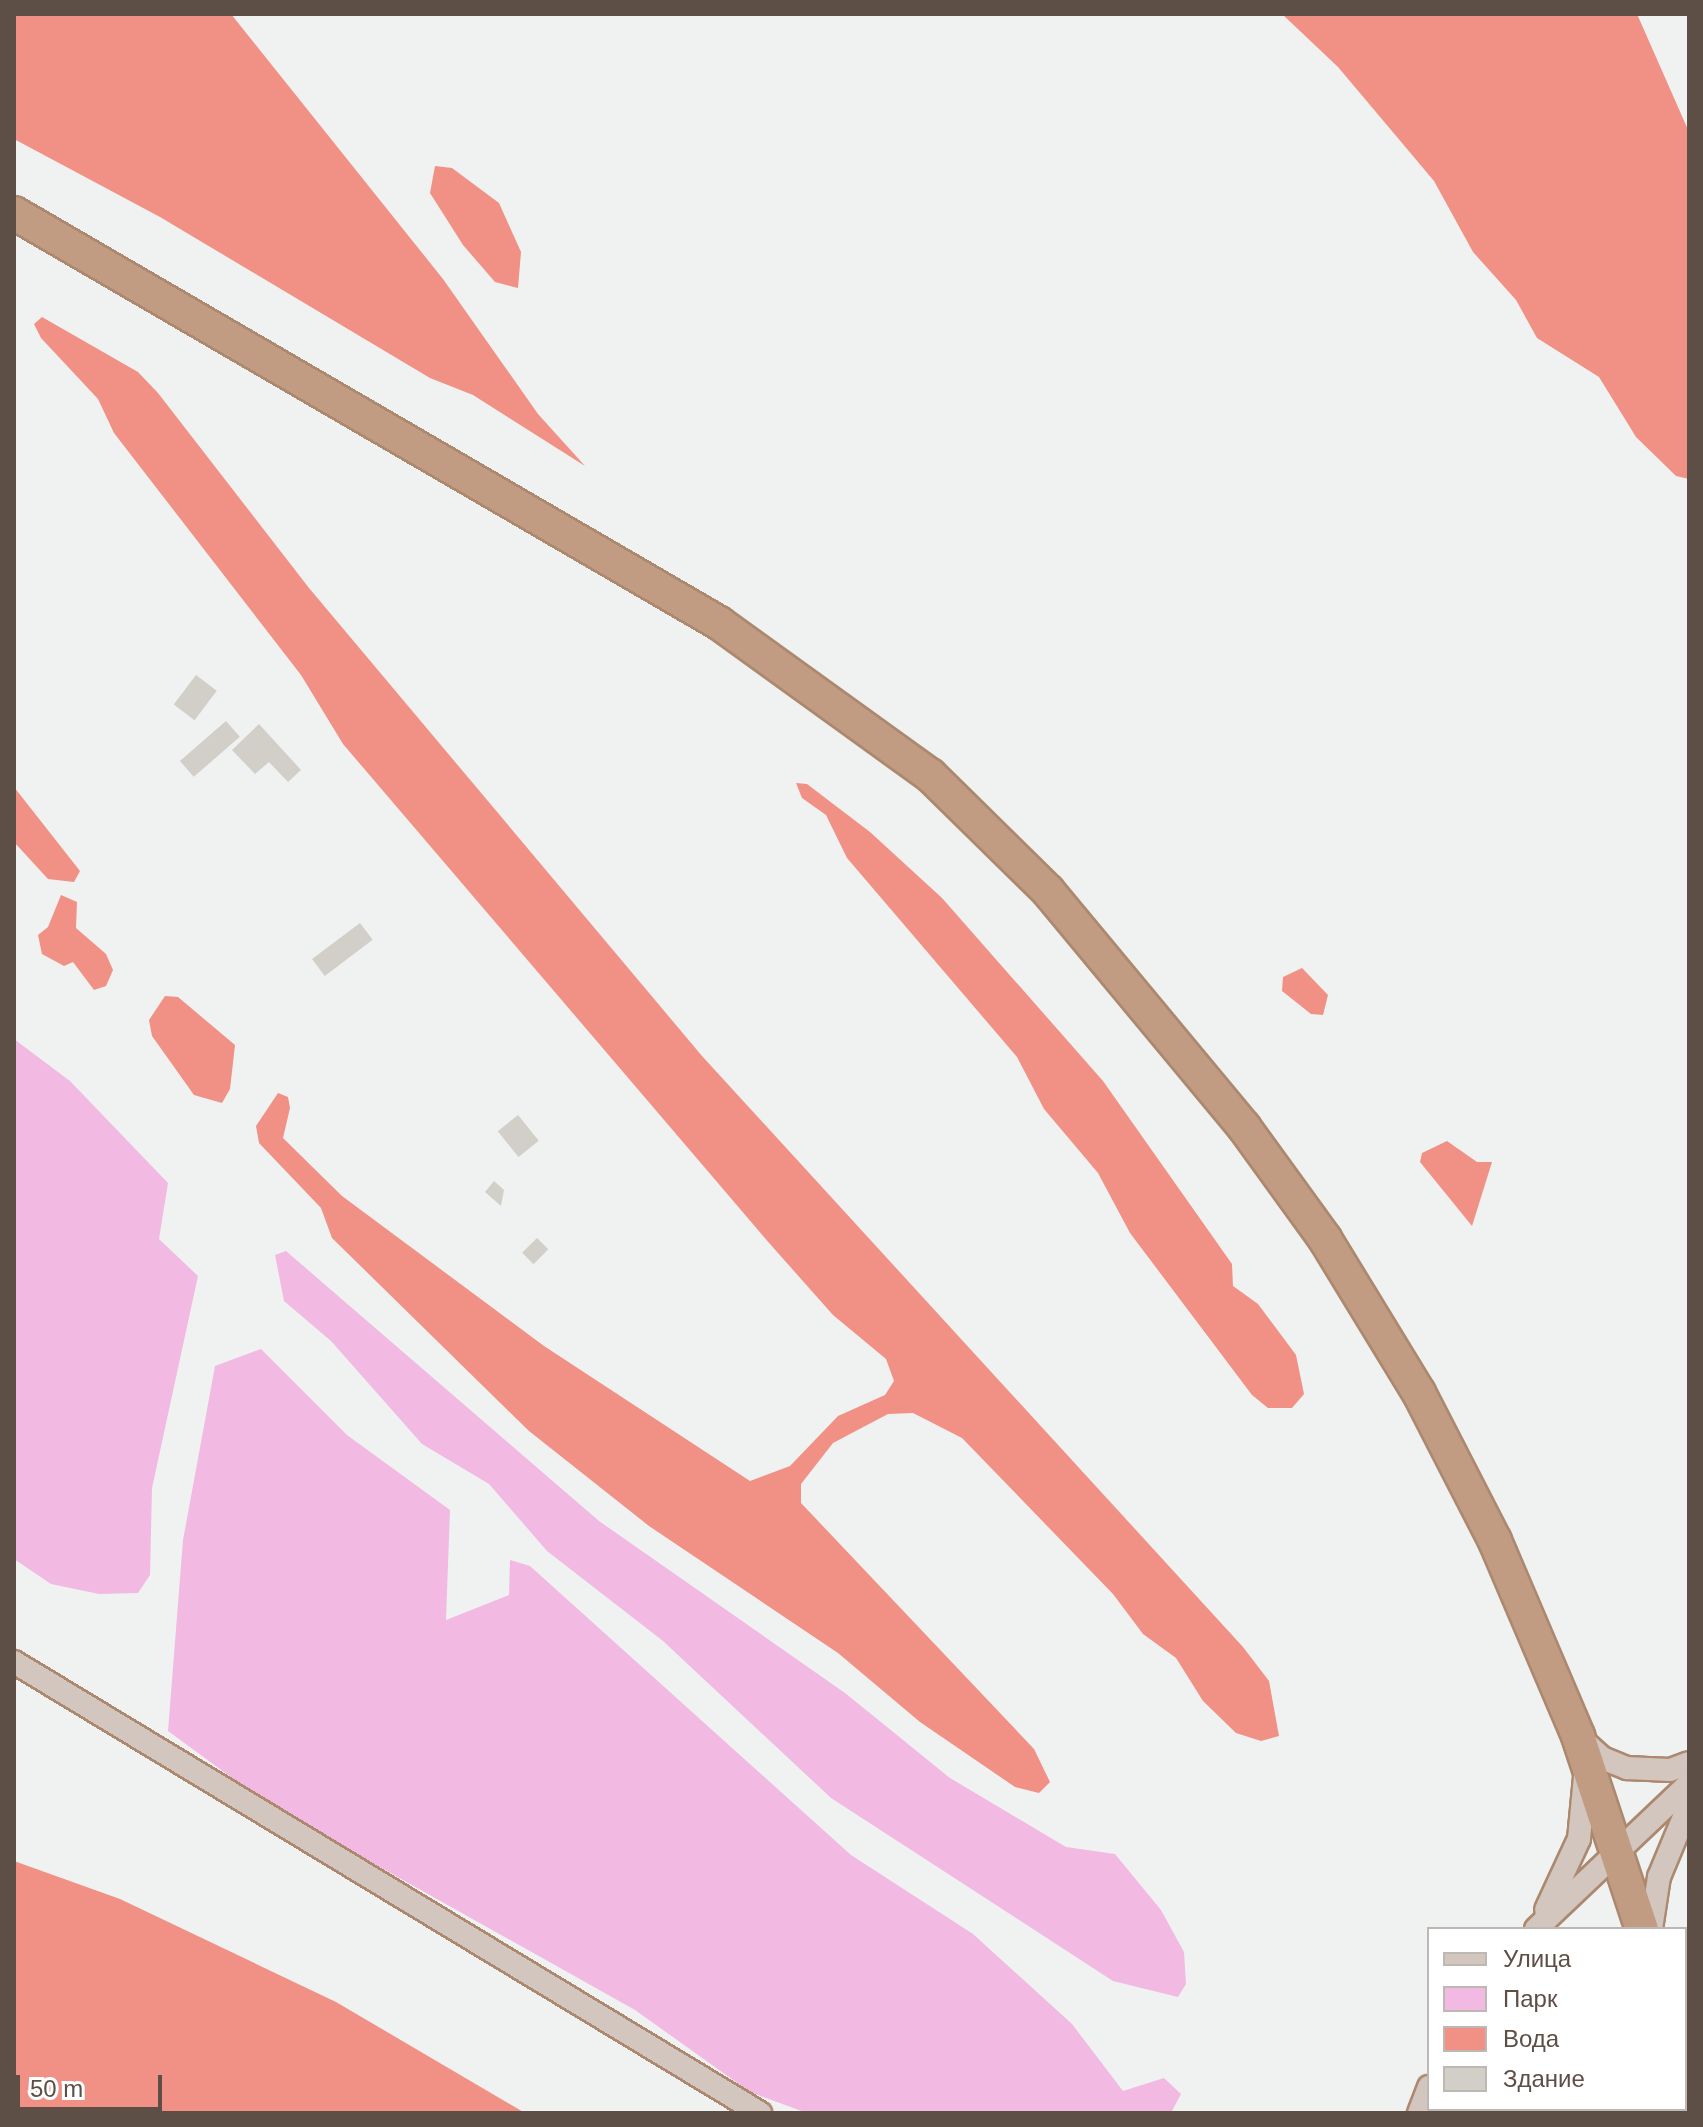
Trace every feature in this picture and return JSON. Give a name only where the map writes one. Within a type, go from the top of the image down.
[{"type":"highway","points":[[14,213],[719,623],[905,756],[987,828],[1161,1023],[1325,1239],[1419,1393],[1488,1528],[1578,1736],[1620,1854],[1641,1927]]},
{"type":"street","points":[[14,1662],[760,2113]]},
{"type":"street","points":[[1578,1736],[1602,1758],[1627,1768],[1670,1770],[1689,1763]]},
{"type":"street","points":[[1535,1927],[1566,1877],[1579,1839],[1585,1792],[1578,1736]]},
{"type":"street","points":[[1536,1927],[1620,1854],[1689,1784]]},
{"type":"street","points":[[1651,1927],[1659,1877],[1689,1805]]},
{"type":"street","points":[[1419,2113],[1427,2092]]},
{"type":"green space","points":[[14,1039],[70,1081],[168,1183],[159,1239],[198,1276],[152,1488],[150,1575],[138,1593],[99,1594],[51,1584],[14,1559]]},
{"type":"green space","points":[[286,1251],[599,1521],[845,1693],[950,1778],[1066,1847],[1115,1854],[1161,1910],[1184,1952],[1186,1984],[1178,1997],[1113,1981],[831,1798],[663,1641],[547,1551],[489,1484],[422,1444],[331,1341],[284,1301],[275,1255]]},
{"type":"green space","points":[[261,1349],[347,1435],[450,1510],[446,1620],[509,1595],[510,1560],[530,1566],[851,1855],[973,1934],[1072,2024],[1123,2091],[1164,2078],[1181,2094],[1171,2113],[807,2113],[750,2092],[635,2010],[269,1805],[168,1731],[183,1540],[215,1366]]},
{"type":"water","points":[[14,14],[231,14],[443,279],[538,414],[585,466],[473,395],[430,378],[160,217],[14,139]]},
{"type":"water","points":[[1282,14],[1637,14],[1689,132],[1689,479],[1676,476],[1636,437],[1599,377],[1537,338],[1516,300],[1473,252],[1434,181],[1338,67]]},
{"type":"water","points":[[435,166],[452,168],[499,203],[521,252],[518,288],[495,282],[463,245],[430,193]]},
{"type":"water","points":[[42,317],[138,372],[158,393],[309,588],[702,1056],[1243,1647],[1269,1681],[1279,1736],[1261,1741],[1236,1733],[1203,1701],[1176,1658],[1143,1634],[1113,1594],[962,1438],[913,1413],[888,1414],[833,1443],[801,1484],[801,1503],[1034,1749],[1050,1782],[1039,1793],[1015,1787],[920,1722],[838,1653],[649,1526],[529,1431],[332,1238],[321,1208],[259,1143],[256,1126],[278,1093],[288,1097],[290,1108],[283,1138],[342,1196],[544,1346],[750,1481],[790,1466],[838,1416],[885,1395],[894,1381],[886,1359],[833,1315],[770,1244],[343,744],[301,675],[114,433],[98,399],[41,338],[34,324]]},
{"type":"water","points":[[796,783],[807,784],[870,832],[942,898],[1103,1081],[1232,1264],[1233,1286],[1258,1304],[1296,1355],[1304,1394],[1292,1408],[1268,1408],[1252,1395],[1130,1233],[1098,1173],[1044,1109],[1017,1057],[847,858],[826,815],[802,798]]},
{"type":"water","points":[[14,787],[80,871],[74,882],[48,879],[14,842]]},
{"type":"water","points":[[61,895],[77,902],[76,928],[106,954],[113,970],[106,986],[94,990],[73,962],[64,966],[42,954],[38,935],[48,927]]},
{"type":"water","points":[[1302,968],[1328,995],[1323,1015],[1311,1014],[1282,991],[1283,977]]},
{"type":"water","points":[[165,996],[178,997],[235,1045],[230,1089],[222,1103],[194,1095],[152,1036],[149,1020]]},
{"type":"water","points":[[1447,1141],[1477,1162],[1492,1162],[1472,1226],[1420,1162],[1422,1153]]},
{"type":"water","points":[[14,1861],[120,1899],[336,2002],[525,2113],[14,2113]]},
{"type":"building","points":[[196,675],[217,691],[194,720],[174,705]]},
{"type":"building","points":[[226,721],[240,737],[194,777],[180,761]]},
{"type":"building","points":[[259,724],[301,770],[288,782],[269,762],[255,774],[232,750]]},
{"type":"building","points":[[360,923],[373,940],[325,976],[312,959]]},
{"type":"building","points":[[518,1115],[539,1141],[519,1157],[498,1131]]},
{"type":"building","points":[[494,1181],[504,1190],[501,1206],[485,1192]]},
{"type":"building","points":[[537,1238],[548,1249],[533,1264],[522,1253]]}]
